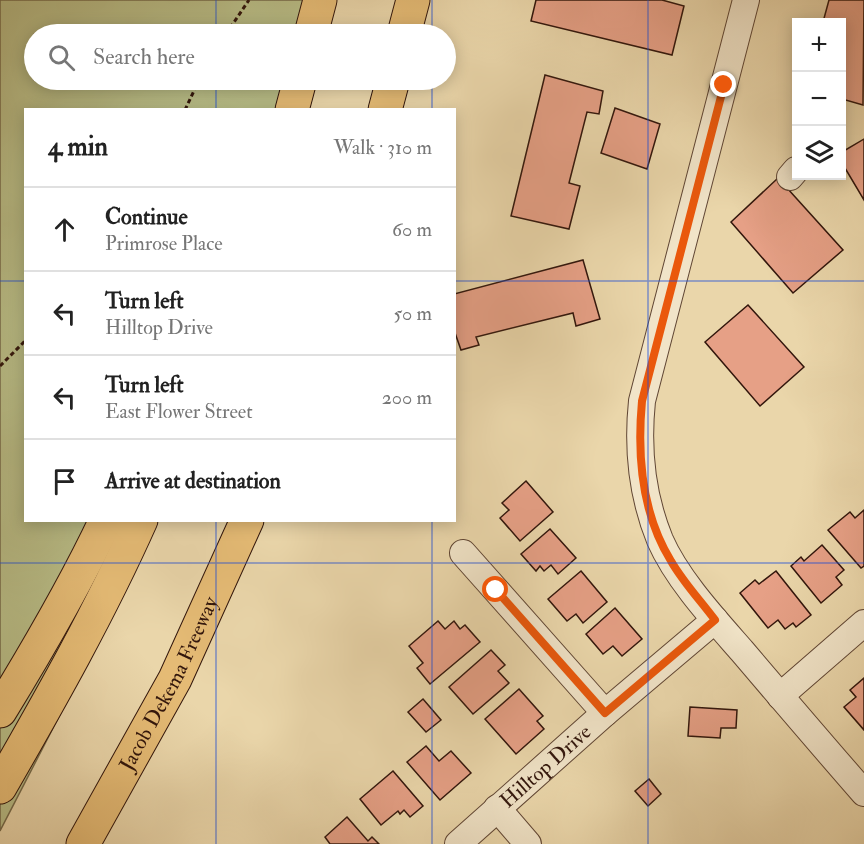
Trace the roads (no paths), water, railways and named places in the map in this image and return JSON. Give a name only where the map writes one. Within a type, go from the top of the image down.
[{"type":"highway","points":[[314,24],[320,0]]},
{"type":"highway","points":[[407,24],[413,0]]},
{"type":"highway","points":[[293,108],[297,90]]},
{"type":"highway","points":[[386,108],[390,90]]},
{"type":"highway","points":[[0,711],[46,635],[105,522]]},
{"type":"highway","points":[[0,787],[64,674],[140,522]]},
{"type":"highway","name":"Jacob Dekema Freeway","points":[[83,844],[175,680],[246,522]]},
{"type":"street","points":[[746,0],[642,401],[640,425],[642,474],[653,522],[671,561],[715,620],[864,793]]},
{"type":"street","points":[[463,554],[605,713]]},
{"type":"street","name":"Hilltop Drive","points":[[458,844],[605,713],[715,620]]},
{"type":"street","points":[[780,696],[864,623]]},
{"type":"street","points":[[497,808],[528,844]]}]
